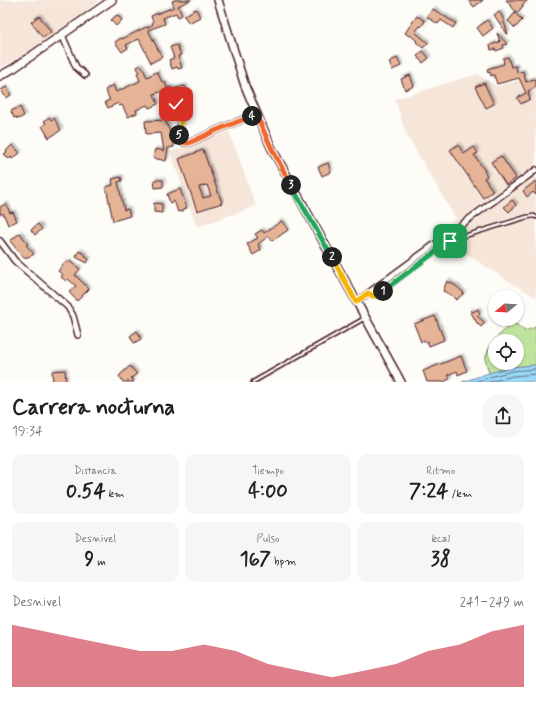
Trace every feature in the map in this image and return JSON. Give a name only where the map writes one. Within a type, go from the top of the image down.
[{"type":"main road","points":[[0,76],[14,68],[112,0]]},
{"type":"main road","points":[[218,0],[245,86],[271,147],[356,302],[402,382]]},
{"type":"street","points":[[62,35],[76,67],[84,75]]},
{"type":"street","points":[[176,104],[175,108],[181,121],[179,139],[184,143],[189,143],[256,114]]},
{"type":"street","points":[[356,302],[536,170]]},
{"type":"street","points":[[0,241],[15,261],[68,307],[73,316],[78,335]]},
{"type":"lane","points":[[368,293],[373,296],[377,296],[450,241],[527,217],[536,217]]},
{"type":"lane","points":[[253,382],[365,318]]},
{"type":"shaded area","points":[[0,0],[100,0],[31,52],[0,68]]},
{"type":"shaded area","points":[[477,74],[497,86],[536,76],[536,297],[454,246],[443,229],[456,219],[406,134],[395,99]]},
{"type":"shaded area","points":[[229,131],[256,206],[197,227],[170,152]]},
{"type":"green space","points":[[509,326],[518,326],[525,331],[536,327],[536,365],[524,366],[524,334],[500,334]]},
{"type":"green space","points":[[488,351],[488,370],[485,359]]},
{"type":"green space","points":[[488,370],[500,370],[489,373]]},
{"type":"water","points":[[536,365],[536,382],[462,382],[500,370],[524,370],[524,366]]},
{"type":"building","points":[[191,0],[178,6],[182,15],[178,17],[176,13],[163,18],[165,24],[148,30],[162,57],[151,63],[139,39],[126,45],[128,48],[122,52],[115,42],[153,24],[151,16],[174,7],[172,1]]},
{"type":"building","points":[[468,0],[483,0],[474,7]]},
{"type":"building","points":[[506,0],[528,0],[522,5],[523,6],[517,13]]},
{"type":"building","points":[[196,9],[200,17],[189,23],[184,16]]},
{"type":"building","points":[[433,9],[456,23],[453,28],[441,20],[438,24],[427,17]]},
{"type":"building","points":[[499,12],[502,16],[508,34],[494,15]]},
{"type":"building","points":[[515,13],[522,20],[515,28],[508,21]]},
{"type":"building","points":[[117,15],[122,20],[116,26],[111,20]]},
{"type":"building","points":[[39,16],[51,32],[43,38],[31,22]]},
{"type":"building","points":[[417,16],[425,21],[415,32],[428,43],[423,48],[410,35],[409,36],[405,33]]},
{"type":"building","points":[[487,20],[493,28],[483,36],[477,28]]},
{"type":"building","points":[[497,33],[507,44],[503,45],[504,48],[496,51],[495,49],[491,50],[490,45],[500,42]]},
{"type":"building","points":[[177,45],[181,55],[178,56],[182,68],[178,69],[177,67],[172,69],[169,60],[174,58],[170,47]]},
{"type":"building","points":[[423,51],[429,58],[423,63],[417,56]]},
{"type":"building","points":[[508,57],[511,67],[516,66],[517,73],[523,71],[526,82],[534,79],[536,82],[536,87],[528,91],[530,99],[521,104],[517,98],[526,93],[519,78],[497,84],[494,75],[491,76],[490,72],[488,73],[487,69],[504,64],[503,58]]},
{"type":"building","points":[[397,58],[401,66],[392,70],[389,62]]},
{"type":"building","points":[[141,65],[147,77],[157,72],[162,82],[165,82],[167,88],[171,87],[172,89],[185,86],[188,97],[166,101],[164,91],[154,94],[158,104],[149,108],[147,105],[136,110],[137,113],[128,117],[122,105],[119,106],[118,103],[108,108],[105,102],[110,100],[105,90],[113,85],[116,92],[140,81],[137,73],[139,72],[137,67]]},
{"type":"building","points":[[410,75],[414,86],[405,90],[401,79]]},
{"type":"building","points":[[484,83],[494,104],[486,108],[475,87]]},
{"type":"building","points":[[6,87],[11,95],[6,98],[1,90]]},
{"type":"building","points":[[20,107],[24,116],[18,119],[16,117],[14,118],[11,111]]},
{"type":"building","points":[[49,117],[51,120],[54,118],[61,130],[49,138],[42,126],[46,123],[44,121]]},
{"type":"building","points":[[165,120],[170,132],[172,131],[174,147],[168,148],[166,161],[153,158],[155,149],[164,151],[161,133],[146,134],[145,121]]},
{"type":"building","points":[[12,145],[20,153],[12,159],[11,157],[9,159],[4,154]]},
{"type":"building","points":[[458,145],[464,154],[474,147],[478,153],[474,155],[485,171],[487,176],[484,178],[493,191],[483,198],[450,150]]},
{"type":"building","points":[[203,150],[222,203],[197,211],[179,159]],"holes":[[[207,185],[211,196],[203,198],[199,187]]]},
{"type":"building","points":[[501,156],[516,178],[506,185],[491,162]]},
{"type":"building","points":[[328,163],[331,172],[322,176],[318,167]]},
{"type":"building","points":[[121,177],[122,181],[118,182],[124,210],[128,209],[130,216],[113,221],[106,187],[113,185],[112,179]]},
{"type":"building","points":[[154,180],[163,180],[163,187],[155,188]]},
{"type":"building","points":[[536,181],[536,195],[533,192],[527,197],[523,191]]},
{"type":"building","points":[[180,189],[187,208],[178,212],[174,201],[170,203],[167,194]]},
{"type":"building","points":[[512,200],[516,205],[509,212],[504,207]]},
{"type":"building","points":[[154,203],[162,204],[162,213],[154,212]]},
{"type":"building","points":[[6,204],[10,213],[13,212],[17,221],[8,225],[3,213],[0,215],[0,207]]},
{"type":"building","points":[[282,221],[288,230],[272,241],[269,236],[258,244],[261,250],[253,255],[247,244],[258,238],[255,234],[262,230],[264,233]]},
{"type":"building","points":[[38,224],[42,229],[35,235],[31,230]]},
{"type":"building","points":[[20,233],[28,244],[26,245],[34,254],[31,256],[24,258],[10,241]]},
{"type":"building","points":[[79,251],[86,255],[85,256],[89,259],[87,263],[76,257]]},
{"type":"building","points":[[69,261],[80,269],[75,275],[89,289],[77,301],[69,292],[76,286],[68,279],[66,281],[61,277],[63,275],[58,271],[65,262],[67,263]]},
{"type":"building","points":[[447,281],[464,293],[456,300],[451,295],[443,291]]},
{"type":"building","points":[[478,309],[480,314],[477,316],[485,323],[481,327],[470,311],[471,310],[473,312]]},
{"type":"building","points":[[435,316],[444,340],[429,346],[427,341],[425,342],[424,340],[421,342],[414,324]]},
{"type":"building","points":[[137,331],[141,339],[134,343],[130,336]]},
{"type":"building","points":[[461,356],[467,371],[458,375],[457,371],[448,375],[450,379],[443,382],[427,382],[423,371]]},
{"type":"building","points":[[130,366],[137,374],[131,378],[134,382],[123,382],[119,376]]},
{"type":"building","points":[[65,370],[66,381],[53,382],[52,371]]},
{"type":"route","points":[[176,104],[175,108],[181,121],[179,139],[184,143],[189,143],[256,114],[294,191],[356,302],[368,293],[373,296],[377,296],[450,241]]}]
